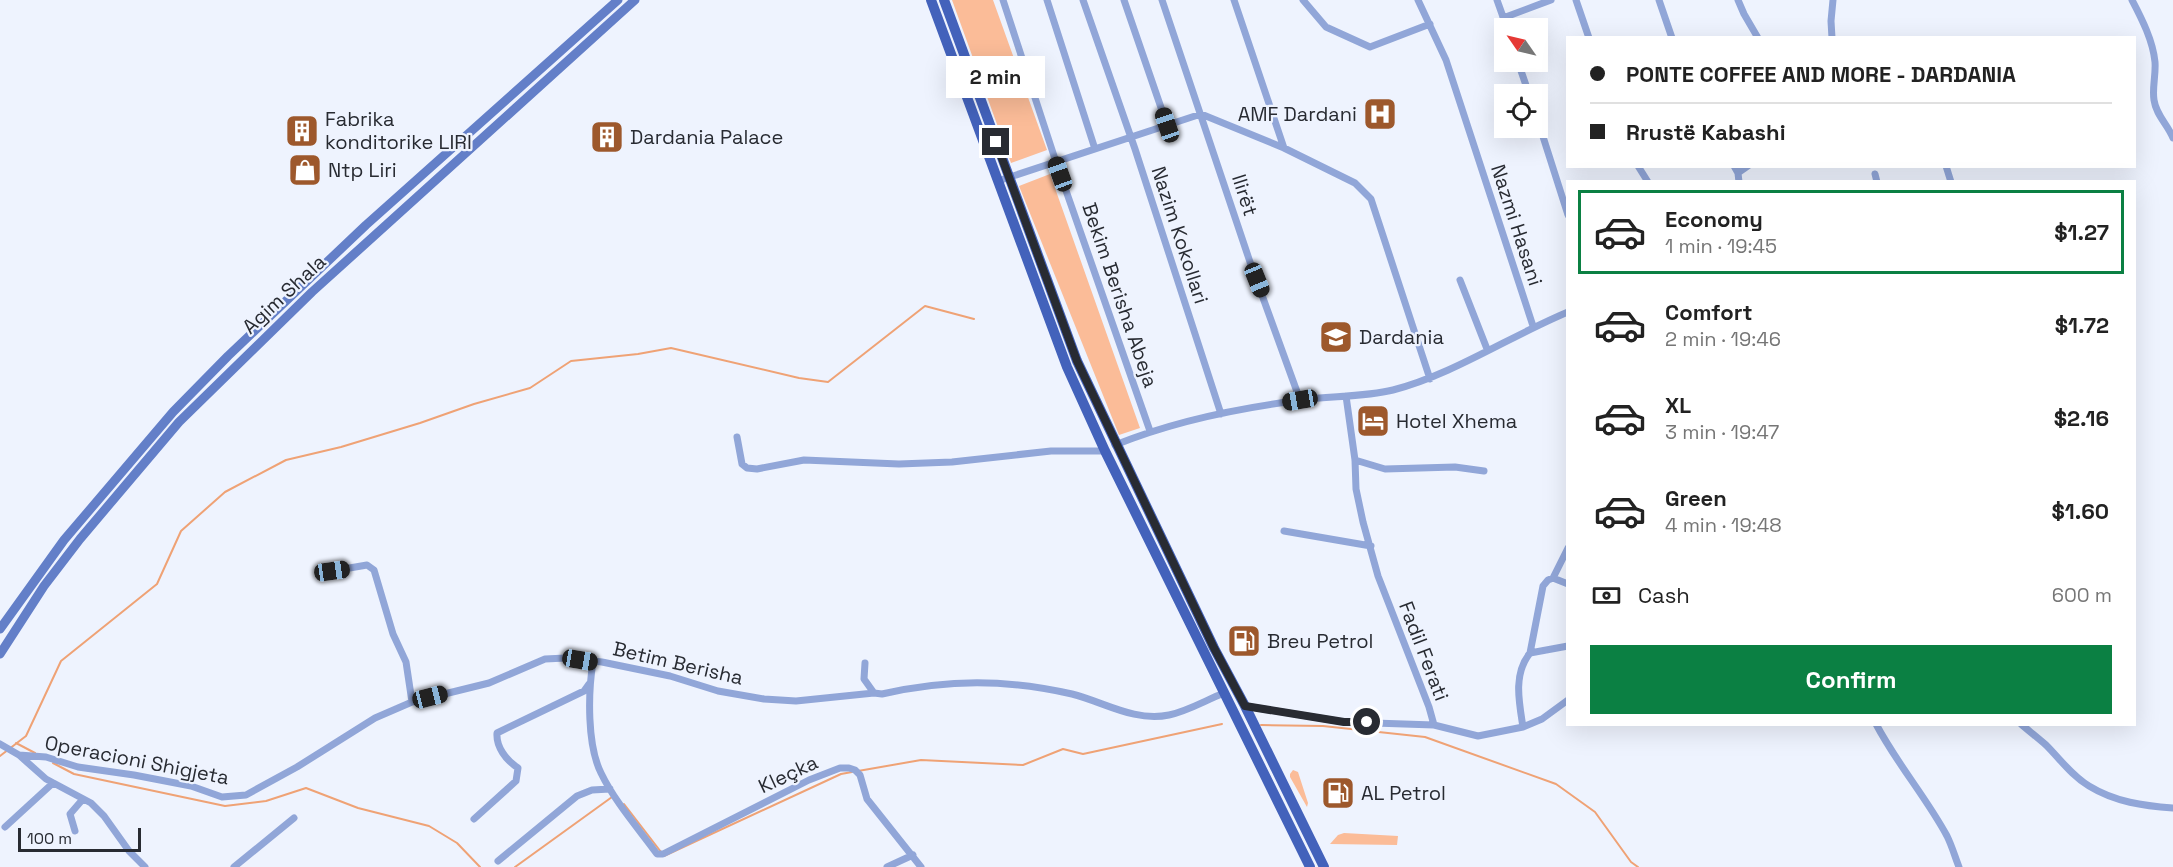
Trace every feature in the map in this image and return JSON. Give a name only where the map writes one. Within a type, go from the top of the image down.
[{"type":"main road","name":"Agim Shala","points":[[0,629],[64,540],[173,412],[212,372],[366,225],[618,0]]},
{"type":"main road","name":"Agim Shala","points":[[0,654],[66,558],[179,422],[312,292],[635,0]]},
{"type":"main road","points":[[931,0],[1067,367],[1105,451],[1310,867]]},
{"type":"main road","points":[[944,0],[1077,361],[1115,445],[1214,648],[1324,867]]},
{"type":"street","name":"Bekim Berisha Abeja","points":[[1003,0],[1056,162],[1150,431]]},
{"type":"street","points":[[1047,0],[1095,149]]},
{"type":"street","name":"Nazim Kokollari","points":[[1083,0],[1131,138],[1221,414]]},
{"type":"street","points":[[1124,0],[1167,125]]},
{"type":"street","name":"Ilirët","points":[[1162,0],[1250,262],[1300,400]]},
{"type":"street","points":[[1234,0],[1284,148]]},
{"type":"street","points":[[1303,0],[1326,27],[1370,47],[1430,24]]},
{"type":"street","name":"Nazmi Hasani","points":[[1418,0],[1446,60],[1533,326]]},
{"type":"street","points":[[1497,0],[1503,18],[1551,0]]},
{"type":"street","points":[[1576,0],[1588,36]]},
{"type":"street","points":[[1659,0],[1671,36]]},
{"type":"street","points":[[1738,0],[1757,36]]},
{"type":"street","points":[[1832,36],[1833,0]]},
{"type":"street","points":[[2132,0],[2140,14],[2155,62],[2153,99],[2173,138]]},
{"type":"street","points":[[998,181],[1201,114],[1284,148],[1354,183],[1371,199],[1430,379]]},
{"type":"street","points":[[1543,138],[1566,209]]},
{"type":"street","points":[[1460,280],[1487,350]]},
{"type":"street","points":[[1115,445],[1150,431],[1221,414],[1300,400],[1390,391],[1430,379],[1533,326],[1566,313]]},
{"type":"street","name":"Fadil Ferati","points":[[1346,396],[1355,460],[1356,489],[1363,522],[1378,576],[1434,725],[1478,736],[1523,727],[1542,719],[1566,701]]},
{"type":"street","points":[[737,437],[742,464],[747,468],[757,469],[804,460],[899,464],[952,462],[1052,451],[1105,451]]},
{"type":"street","points":[[1355,460],[1385,469],[1455,467],[1484,471]]},
{"type":"street","points":[[1284,531],[1371,546]]},
{"type":"street","points":[[1523,727],[1519,679],[1530,653],[1543,586],[1553,578],[1566,552]]},
{"type":"street","points":[[332,571],[367,566],[374,570],[393,634],[406,662],[412,702]]},
{"type":"street","points":[[1553,578],[1566,583]]},
{"type":"street","points":[[1530,653],[1566,646]]},
{"type":"street","name":"Betim Berisha","points":[[268,783],[375,718],[412,702],[489,683],[545,659],[566,658],[602,662],[670,676],[718,691],[764,699],[796,701],[882,694],[955,682],[995,682],[1074,695],[1127,713],[1149,716],[1168,715],[1224,693]]},
{"type":"street","points":[[498,861],[577,796],[591,790],[610,789],[600,771],[592,742],[590,684],[593,662]]},
{"type":"street","points":[[865,663],[864,679],[874,693]]},
{"type":"street","points":[[474,819],[516,781],[518,774],[518,768],[509,762],[502,752],[496,733],[584,691],[590,684]]},
{"type":"street","points":[[1245,706],[1344,722],[1434,725]]},
{"type":"street","points":[[1877,726],[1890,752],[1924,799],[1948,838],[1959,867]]},
{"type":"street","points":[[2023,726],[2088,786],[2108,796],[2143,806],[2173,808]]},
{"type":"street","name":"Operacioni Shigjeta","points":[[0,744],[18,755],[46,757],[78,767],[180,784],[222,796],[246,795],[268,783]]},
{"type":"street","points":[[18,755],[52,783],[91,803],[104,816],[129,851],[145,867]]},
{"type":"street","name":"Kleçka","points":[[610,789],[657,854],[663,854],[801,784],[840,768],[855,770],[860,775],[867,799],[921,867]]},
{"type":"street","points":[[5,827],[52,783]]},
{"type":"street","points":[[75,831],[70,814],[82,799]]},
{"type":"street","points":[[234,867],[294,818]]},
{"type":"street","points":[[887,867],[913,855]]},
{"type":"shaded area","points":[[952,0],[993,0],[1047,150],[1011,163]]},
{"type":"shaded area","points":[[1050,174],[1140,428],[1119,435],[1019,186]]},
{"type":"shaded area","points":[[1293,770],[1298,772],[1308,803],[1307,807],[1290,777]]},
{"type":"shaded area","points":[[1344,833],[1398,836],[1397,845],[1330,844],[1338,835]]},
{"type":"waterway","points":[[0,756],[26,736],[61,661],[157,584],[181,531],[225,492],[286,460],[341,447],[530,388],[571,361],[671,348],[799,378],[828,382],[925,306],[974,319]]},
{"type":"waterway","points":[[858,771],[921,760],[1023,765],[1063,749],[1083,754],[1222,724]]},
{"type":"waterway","points":[[1261,725],[1323,726],[1425,737],[1556,784],[1595,812],[1631,862],[1638,867]]},
{"type":"waterway","points":[[16,743],[35,753]]},
{"type":"waterway","points":[[53,763],[74,774],[225,806],[266,801],[306,788],[358,808],[429,826],[457,843],[480,867]]},
{"type":"waterway","points":[[664,856],[841,774],[852,772]]},
{"type":"waterway","points":[[515,867],[612,797]]},
{"type":"waterway","points":[[624,804],[661,852]]},
{"type":"place","name":"AMF Dardani","points":[[1380,114]]},
{"type":"place","name":"Fabrika konditorike LIRI","points":[[302,131]]},
{"type":"place","name":"Dardania Palace","points":[[607,137]]},
{"type":"place","name":"Ntp Liri","points":[[305,170]]},
{"type":"place","name":"Dardania","points":[[1336,337]]},
{"type":"place","name":"Hotel Xhema","points":[[1373,421]]},
{"type":"place","name":"Breu Petrol","points":[[1244,641]]},
{"type":"place","name":"AL Petrol","points":[[1338,793]]},
{"type":"route","points":[[996,142],[1077,361],[1115,445],[1214,648],[1245,706],[1344,722],[1367,722]]}]
